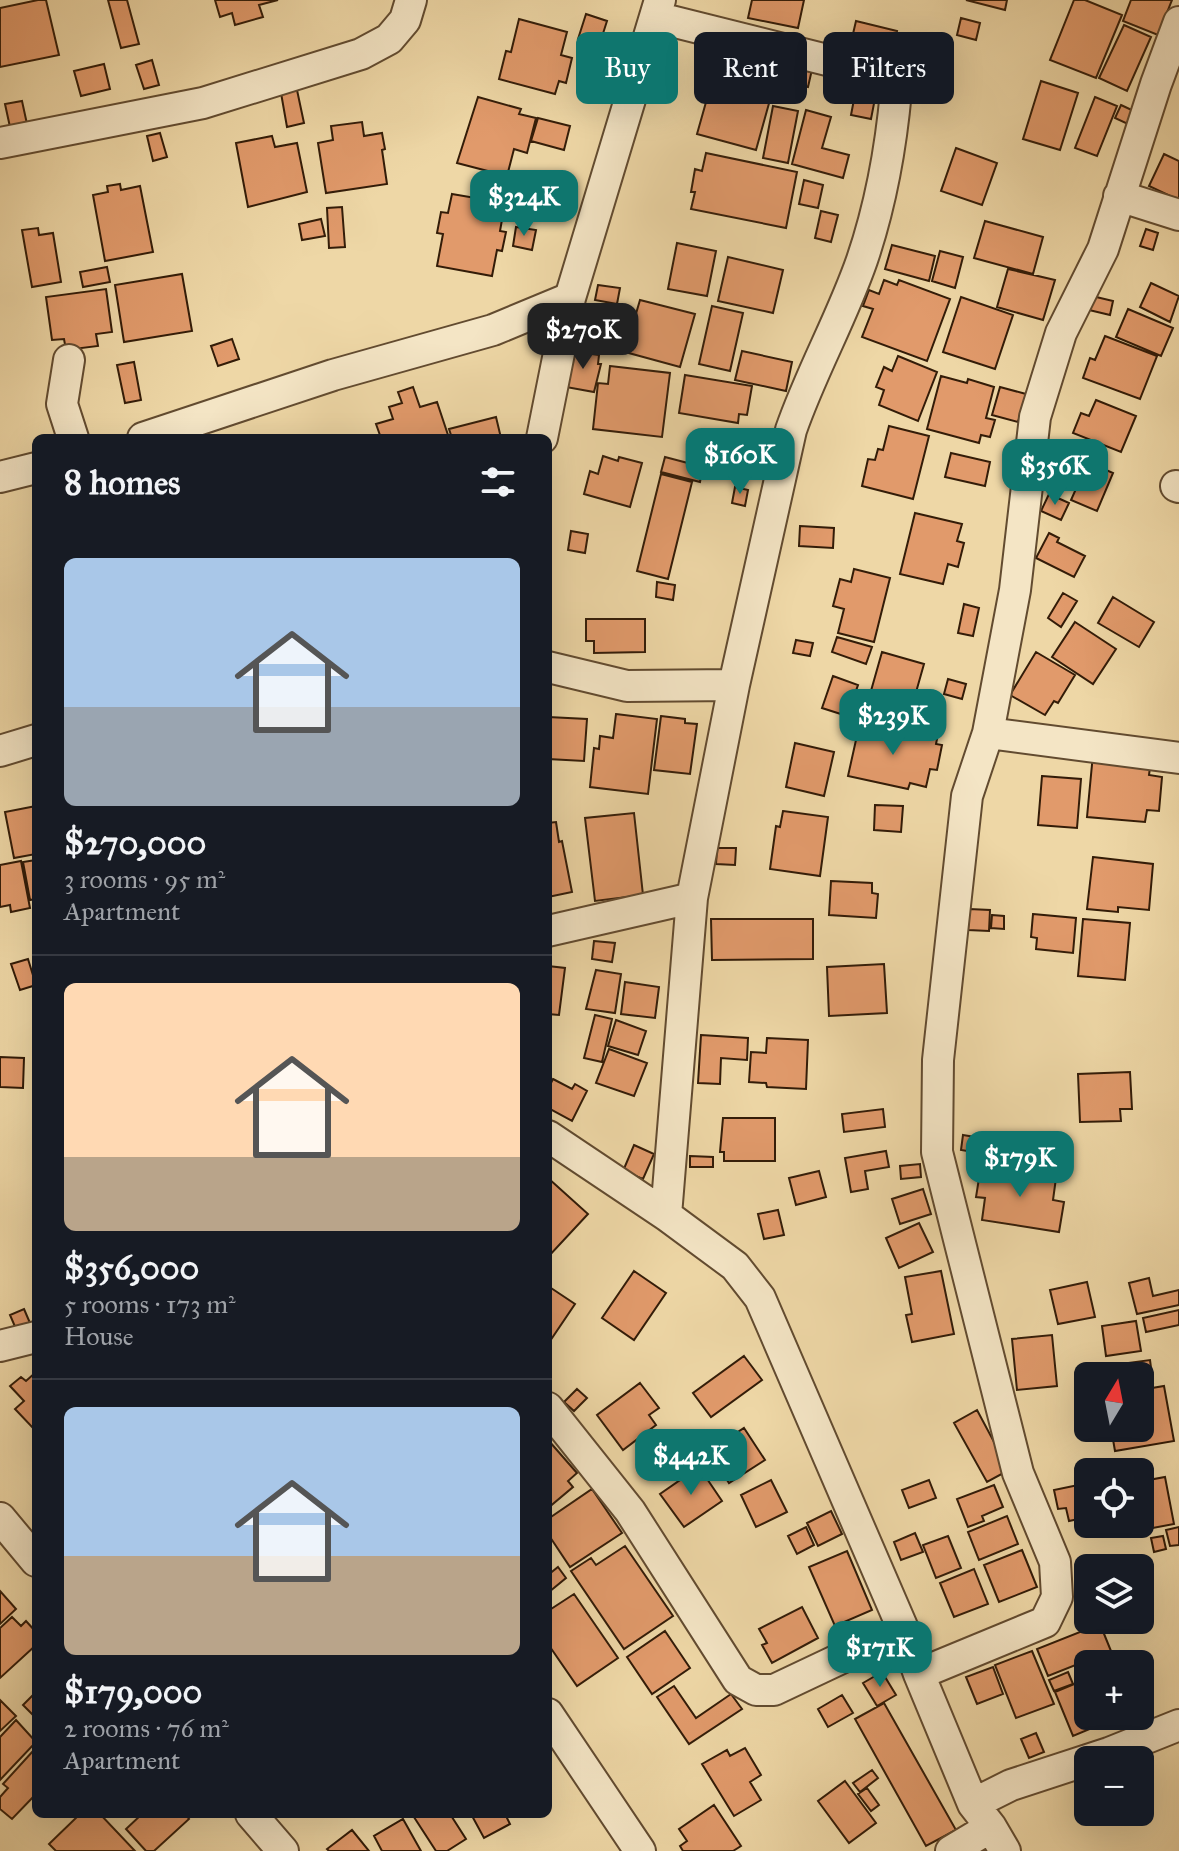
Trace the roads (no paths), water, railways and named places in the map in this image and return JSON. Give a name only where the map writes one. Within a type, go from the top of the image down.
[{"type":"street","points":[[0,143],[203,103],[361,54],[389,39],[405,20],[411,0]]},
{"type":"street","points":[[543,434],[570,298],[658,8],[871,71],[887,79],[896,91],[894,118],[874,218],[835,329],[805,389],[791,430],[734,685],[692,898],[666,1215]]},
{"type":"street","points":[[919,1674],[1045,1622],[1057,1597],[1055,1562],[1018,1473],[937,1152],[938,1060],[967,796],[988,733],[1015,590],[1035,417],[1061,333],[1103,249],[1179,22]]},
{"type":"street","points":[[1119,196],[1179,215]]},
{"type":"street","points":[[171,434],[207,429],[333,375],[493,330],[570,298]]},
{"type":"street","points":[[69,360],[62,404],[72,434]]},
{"type":"street","points":[[0,477],[32,469]]},
{"type":"street","points":[[552,668],[627,686],[734,685]]},
{"type":"street","points":[[988,733],[1179,758]]},
{"type":"street","points":[[0,751],[32,741]]},
{"type":"street","points":[[552,930],[692,898]]},
{"type":"street","points":[[552,1139],[666,1215],[735,1266],[760,1298],[903,1629],[919,1674],[990,1827]]},
{"type":"street","points":[[0,1346],[32,1338]]},
{"type":"street","points":[[552,1413],[630,1511],[738,1680],[756,1690],[774,1690],[903,1629]]},
{"type":"street","points":[[0,1518],[32,1556]]},
{"type":"street","points":[[552,1720],[640,1851]]},
{"type":"street","points":[[951,1851],[990,1827],[1011,1785],[1109,1753],[1179,1725]]},
{"type":"street","points":[[254,1818],[283,1851]]}]
